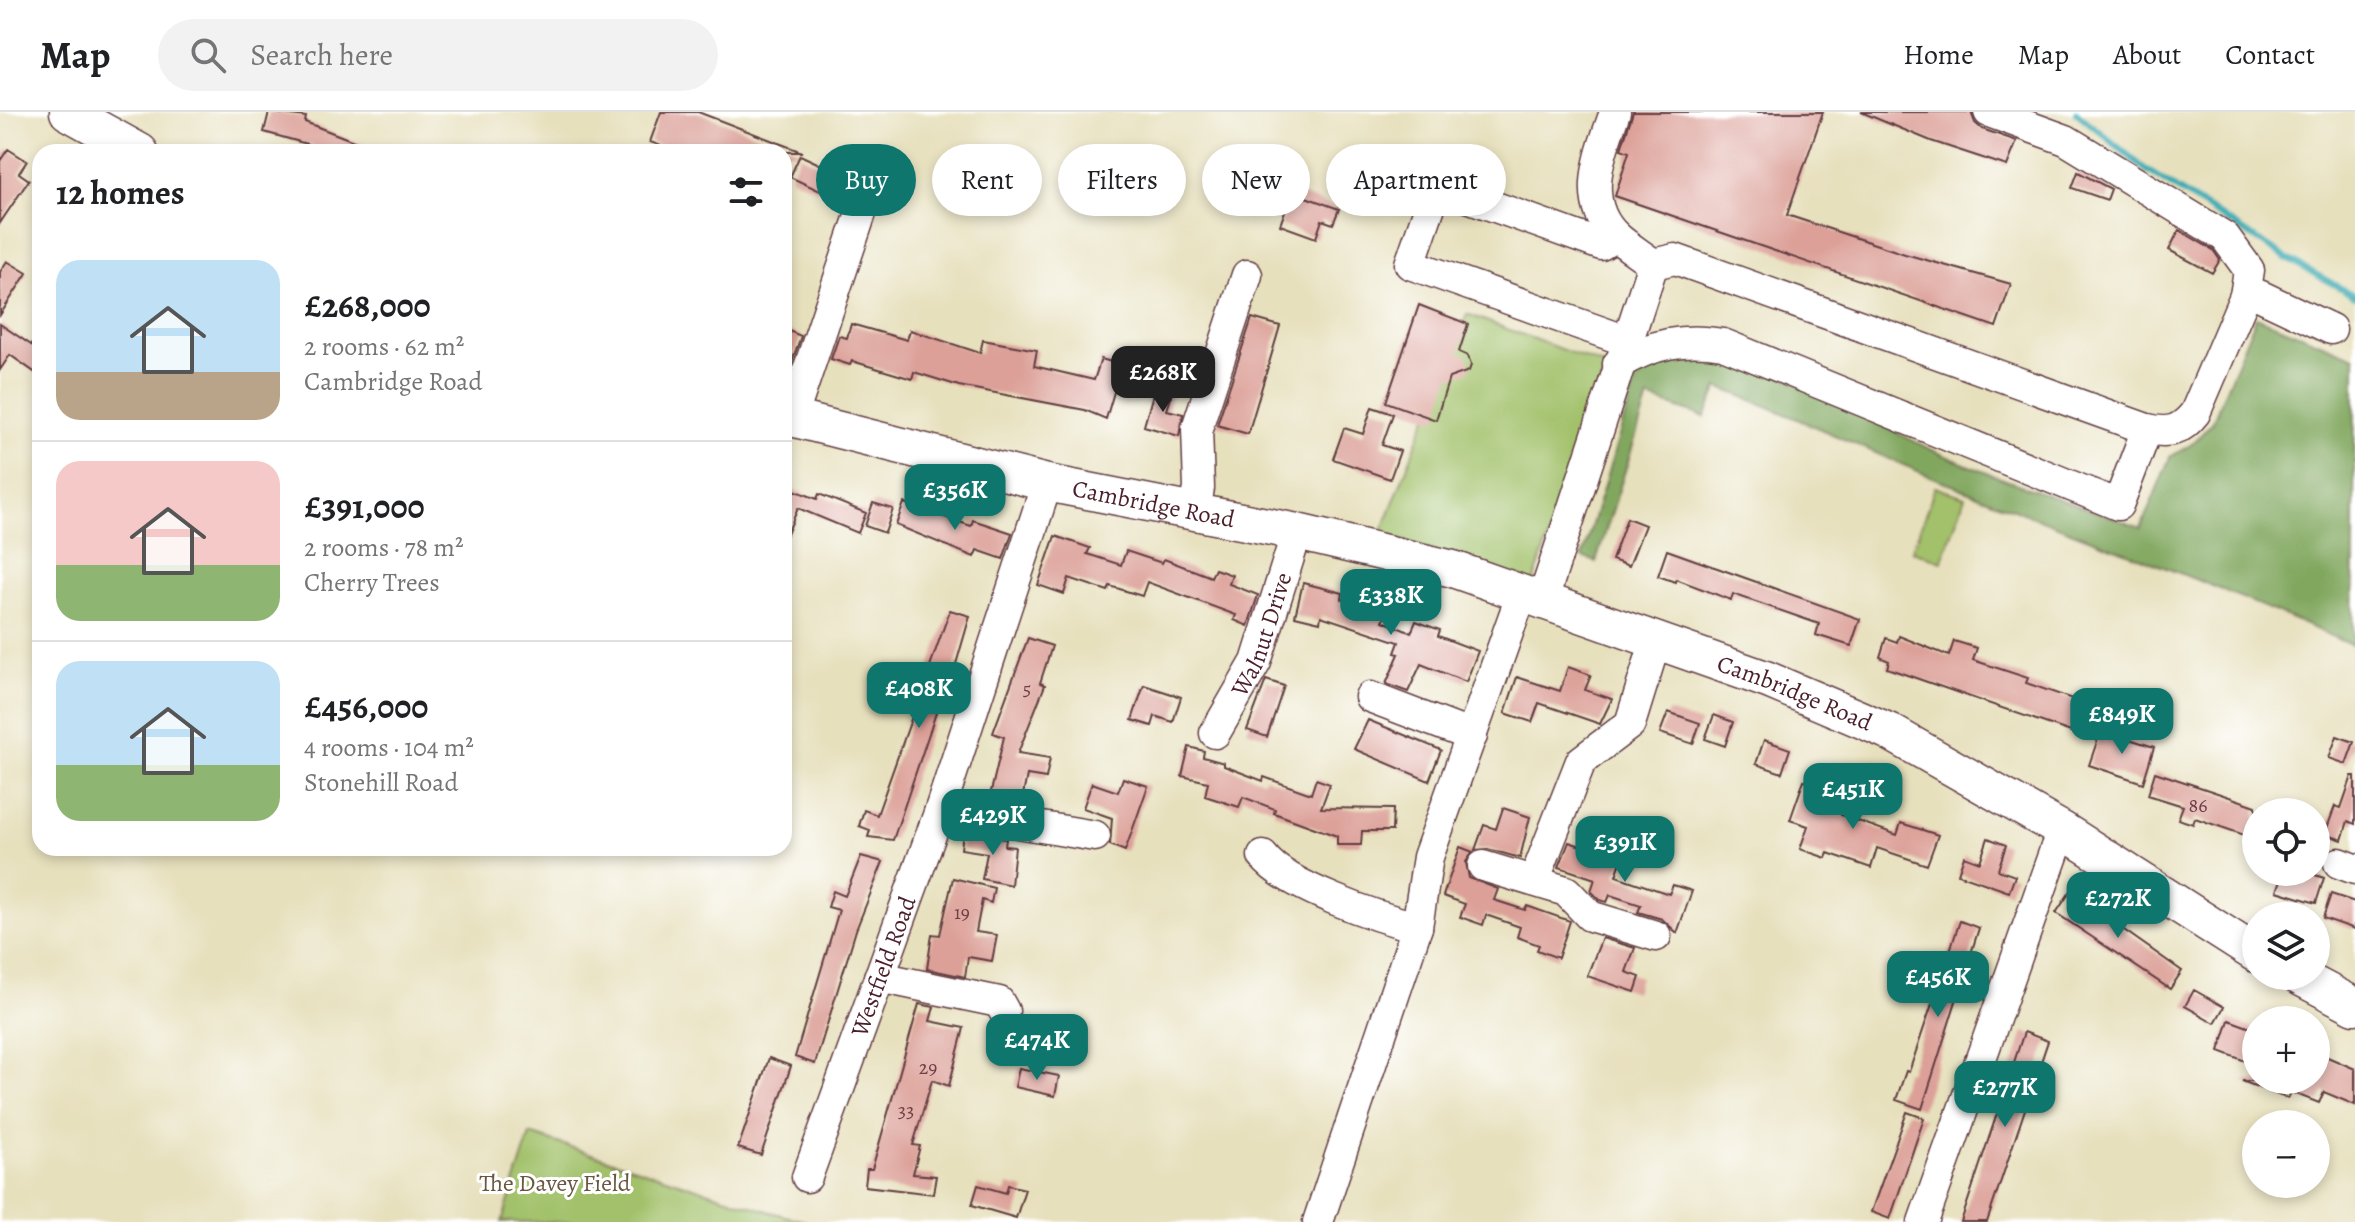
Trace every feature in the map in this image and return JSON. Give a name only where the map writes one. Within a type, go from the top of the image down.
[{"type":"main road","points":[[72,113],[126,144]]},
{"type":"main road","name":"Cambridge Road","points":[[792,418],[1047,483],[1297,532],[1453,569],[1768,680],[1888,731],[2062,830],[2242,945]]},
{"type":"main road","points":[[2325,990],[2355,1006]]},
{"type":"street","points":[[1615,112],[1594,186],[1599,211],[1616,236],[1653,264],[1675,259],[2147,429],[2164,433],[2184,427],[2195,413],[2245,296],[2249,270],[2225,237],[2066,140],[1989,112]]},
{"type":"street","points":[[1616,236],[1601,245],[1437,186],[1410,264],[1623,352],[1698,339],[1723,344],[2118,505],[2147,429]]},
{"type":"street","points":[[792,406],[860,216]]},
{"type":"street","points":[[1318,1222],[1417,927],[1428,857],[1472,736],[1532,596],[1653,264]]},
{"type":"street","points":[[1195,512],[1199,488],[1197,428],[1247,275]]},
{"type":"street","points":[[2245,296],[2253,293],[2261,296],[2331,329]]},
{"type":"street","name":"Westfield Road","points":[[807,1177],[940,810],[1047,483]]},
{"type":"street","name":"Walnut Drive","points":[[1215,733],[1256,662],[1297,532]]},
{"type":"street","points":[[1534,881],[1581,761],[1630,724],[1656,640]]},
{"type":"street","points":[[1370,697],[1472,736]]},
{"type":"street","points":[[940,810],[1095,836]]},
{"type":"street","points":[[1923,1222],[2062,830]]},
{"type":"street","points":[[1263,856],[1287,876],[1359,909],[1417,927]]},
{"type":"street","points":[[1483,866],[1566,891],[1590,916],[1656,936]]},
{"type":"street","points":[[879,977],[999,1002],[1004,1011]]},
{"type":"green space","points":[[1467,314],[1606,366],[1533,583],[1381,534]]},
{"type":"green space","points":[[2256,317],[2355,357],[2353,646],[2251,602],[1942,481],[1718,387],[1705,417],[1648,398],[1596,562],[1582,557],[1639,371],[1665,356],[1695,351],[1756,367],[1816,391],[1956,460],[2141,528],[2170,457],[2192,444],[2212,423]]},
{"type":"green space","points":[[1935,487],[1965,497],[1942,561],[1912,551]]},
{"type":"green space","name":"The Davey Field","points":[[530,1134],[771,1212],[807,1222],[502,1222]]},
{"type":"building","points":[[269,112],[306,117],[305,122],[361,144],[307,144],[264,132]]},
{"type":"building","points":[[661,112],[698,112],[781,144],[656,144],[650,142]]},
{"type":"building","points":[[1633,112],[1823,112],[1787,215],[1905,254],[2011,284],[1996,327],[1615,196],[1629,152],[1621,149]]},
{"type":"building","points":[[1861,112],[1971,112],[1975,123],[1982,129],[2017,141],[2007,166],[1931,141]]},
{"type":"building","points":[[8,149],[27,161],[19,173],[29,180],[0,223],[0,161]]},
{"type":"building","points":[[800,155],[816,162],[816,189],[792,178]]},
{"type":"building","points":[[2078,172],[2111,189],[2107,200],[2072,188]]},
{"type":"building","points":[[1310,199],[1326,204],[1326,216],[1336,216],[1333,224],[1322,220],[1316,238],[1280,225],[1283,216],[1310,216]]},
{"type":"building","points":[[2179,230],[2213,250],[2220,260],[2212,273],[2169,250]]},
{"type":"building","points":[[7,261],[27,273],[0,315],[0,272]]},
{"type":"building","points":[[1419,305],[1468,324],[1459,352],[1468,356],[1469,371],[1449,378],[1436,420],[1386,402]]},
{"type":"building","points":[[1252,318],[1280,326],[1248,434],[1217,425]]},
{"type":"building","points":[[0,324],[32,346],[32,370],[10,355],[0,370]]},
{"type":"building","points":[[851,324],[907,340],[910,330],[980,353],[983,340],[1037,350],[1034,366],[1094,380],[1101,359],[1122,365],[1106,419],[1085,410],[959,386],[914,372],[912,379],[852,361],[850,365],[831,359],[839,336],[847,338]]},
{"type":"building","points":[[792,332],[801,336],[792,362]]},
{"type":"building","points":[[1155,387],[1173,392],[1167,410],[1183,414],[1179,436],[1144,426]]},
{"type":"building","points":[[1372,407],[1393,414],[1382,445],[1400,451],[1390,479],[1333,459],[1344,428],[1363,434]]},
{"type":"building","points":[[792,489],[817,499],[819,494],[866,513],[858,533],[798,508],[792,522]]},
{"type":"building","points":[[873,503],[893,509],[885,533],[865,526]]},
{"type":"building","points":[[904,503],[971,526],[973,520],[1012,533],[1003,559],[977,550],[974,557],[896,525]]},
{"type":"building","points":[[1627,518],[1645,525],[1629,566],[1612,560]]},
{"type":"building","points":[[1055,536],[1090,548],[1087,554],[1121,565],[1126,551],[1162,563],[1164,559],[1211,577],[1215,569],[1232,575],[1229,584],[1258,595],[1248,626],[1234,620],[1236,615],[1147,582],[1142,596],[1110,586],[1108,591],[1069,578],[1064,594],[1038,585]]},
{"type":"building","points":[[1667,550],[1860,619],[1851,646],[1816,635],[1819,624],[1733,594],[1731,600],[1676,579],[1675,582],[1658,576]]},
{"type":"building","points":[[1303,583],[1343,593],[1342,599],[1386,614],[1383,621],[1411,633],[1416,621],[1440,630],[1438,636],[1478,651],[1466,682],[1421,664],[1408,692],[1386,684],[1399,654],[1395,653],[1399,642],[1321,616],[1320,622],[1295,616]]},
{"type":"building","points":[[950,610],[970,616],[945,702],[940,701],[893,840],[868,837],[870,830],[859,826],[864,810],[877,815]]},
{"type":"building","points":[[1899,636],[1949,656],[1954,641],[1977,648],[1973,660],[2028,678],[2026,683],[2084,703],[2087,695],[2103,700],[2091,739],[1887,668],[1889,661],[1880,657],[1886,638],[1897,642]]},
{"type":"building","points":[[1028,638],[1052,646],[1040,683],[1045,685],[1018,753],[1050,758],[1046,778],[1027,775],[1021,805],[989,800],[1004,737],[993,733]]},
{"type":"building","points":[[1568,667],[1591,675],[1585,690],[1612,699],[1600,724],[1539,703],[1532,722],[1505,713],[1517,677],[1560,691]]},
{"type":"building","points":[[1266,680],[1284,686],[1267,737],[1247,730]]},
{"type":"building","points":[[1144,685],[1181,697],[1173,722],[1155,716],[1152,726],[1132,720]]},
{"type":"building","points":[[1668,712],[1700,723],[1693,744],[1660,733]]},
{"type":"building","points":[[1714,715],[1733,722],[1725,746],[1705,739]]},
{"type":"building","points":[[1368,720],[1441,750],[1429,781],[1354,749]]},
{"type":"building","points":[[2101,730],[2154,747],[2143,783],[2089,765]]},
{"type":"building","points":[[2337,736],[2354,742],[2346,764],[2329,758]]},
{"type":"building","points":[[1764,740],[1790,749],[1782,773],[1756,764]]},
{"type":"building","points":[[1189,747],[1204,751],[1203,757],[1224,763],[1224,766],[1311,794],[1316,779],[1330,784],[1321,808],[1393,809],[1392,831],[1362,831],[1361,845],[1337,845],[1337,836],[1274,813],[1275,809],[1243,797],[1239,807],[1205,796],[1208,782],[1182,776]]},
{"type":"building","points":[[2155,772],[2242,801],[2242,834],[2195,818],[2193,824],[2178,819],[2183,806],[2148,795]]},
{"type":"building","points":[[2352,776],[2355,776],[2355,824],[2348,821],[2342,840],[2330,836],[2330,820],[2335,806],[2341,808]]},
{"type":"building","points":[[1123,778],[1148,786],[1125,851],[1110,845],[1112,818],[1083,808],[1092,783],[1118,792]]},
{"type":"building","points":[[1804,780],[1848,795],[1841,815],[1897,835],[1901,823],[1938,835],[1927,865],[1877,848],[1871,868],[1828,853],[1826,858],[1800,849],[1808,826],[1790,820]]},
{"type":"building","points":[[1503,808],[1530,817],[1520,858],[1488,849],[1475,850],[1484,825],[1496,829]]},
{"type":"building","points":[[963,833],[1006,839],[1005,846],[1015,847],[1011,885],[982,879],[987,853],[961,849]]},
{"type":"building","points":[[1988,838],[2006,845],[1998,870],[2015,876],[2009,892],[1958,874],[1964,856],[1980,862]]},
{"type":"building","points":[[1569,842],[1605,854],[1607,847],[1624,853],[1616,876],[1669,894],[1673,885],[1692,891],[1677,933],[1662,919],[1638,912],[1641,905],[1610,895],[1607,902],[1600,900],[1591,891],[1595,879],[1559,867]]},
{"type":"building","points":[[1460,847],[1473,852],[1466,862],[1469,878],[1498,889],[1494,900],[1525,910],[1527,906],[1570,921],[1558,958],[1537,950],[1539,945],[1517,937],[1520,927],[1486,915],[1483,925],[1460,917],[1465,904],[1443,896]]},
{"type":"building","points":[[861,856],[883,862],[856,930],[815,1064],[795,1057],[839,910],[828,907],[833,891],[845,896]]},
{"type":"building","points":[[953,878],[994,888],[991,903],[982,900],[976,932],[997,935],[992,961],[968,957],[965,977],[927,969],[932,934],[940,935]]},
{"type":"building","points":[[2279,886],[2321,886],[2316,902],[2277,891]]},
{"type":"building","points":[[2070,892],[2182,971],[2170,989],[2056,913]]},
{"type":"building","points":[[2331,894],[2355,902],[2355,929],[2330,920]]},
{"type":"building","points":[[1960,921],[1979,928],[1922,1109],[1896,1100],[1906,1071],[1909,1072]]},
{"type":"building","points":[[1602,938],[1635,948],[1626,972],[1640,977],[1635,992],[1587,976]]},
{"type":"building","points":[[2194,990],[2224,1007],[2215,1023],[2185,1006]]},
{"type":"building","points":[[919,1004],[934,1007],[930,1021],[964,1028],[949,1086],[932,1080],[913,1145],[920,1146],[913,1174],[936,1176],[933,1194],[865,1186],[867,1169],[872,1169]]},
{"type":"building","points":[[2229,1020],[2242,1025],[2242,1060],[2219,1051]]},
{"type":"building","points":[[2024,1032],[2048,1041],[1987,1222],[1961,1222]]},
{"type":"building","points":[[769,1058],[791,1066],[761,1155],[738,1148]]},
{"type":"building","points":[[2330,1058],[2355,1069],[2355,1105],[2329,1094]]},
{"type":"building","points":[[1019,1068],[1059,1076],[1055,1096],[1015,1087]]},
{"type":"building","points":[[2296,1094],[2323,1094],[2319,1103]]},
{"type":"building","points":[[1907,1112],[1924,1118],[1890,1219],[1871,1212]]},
{"type":"building","points":[[978,1185],[1006,1193],[1008,1185],[1025,1189],[1016,1218],[972,1205]]},
{"type":"waterway","points":[[2076,112],[2145,169],[2288,259],[2355,296]]}]
